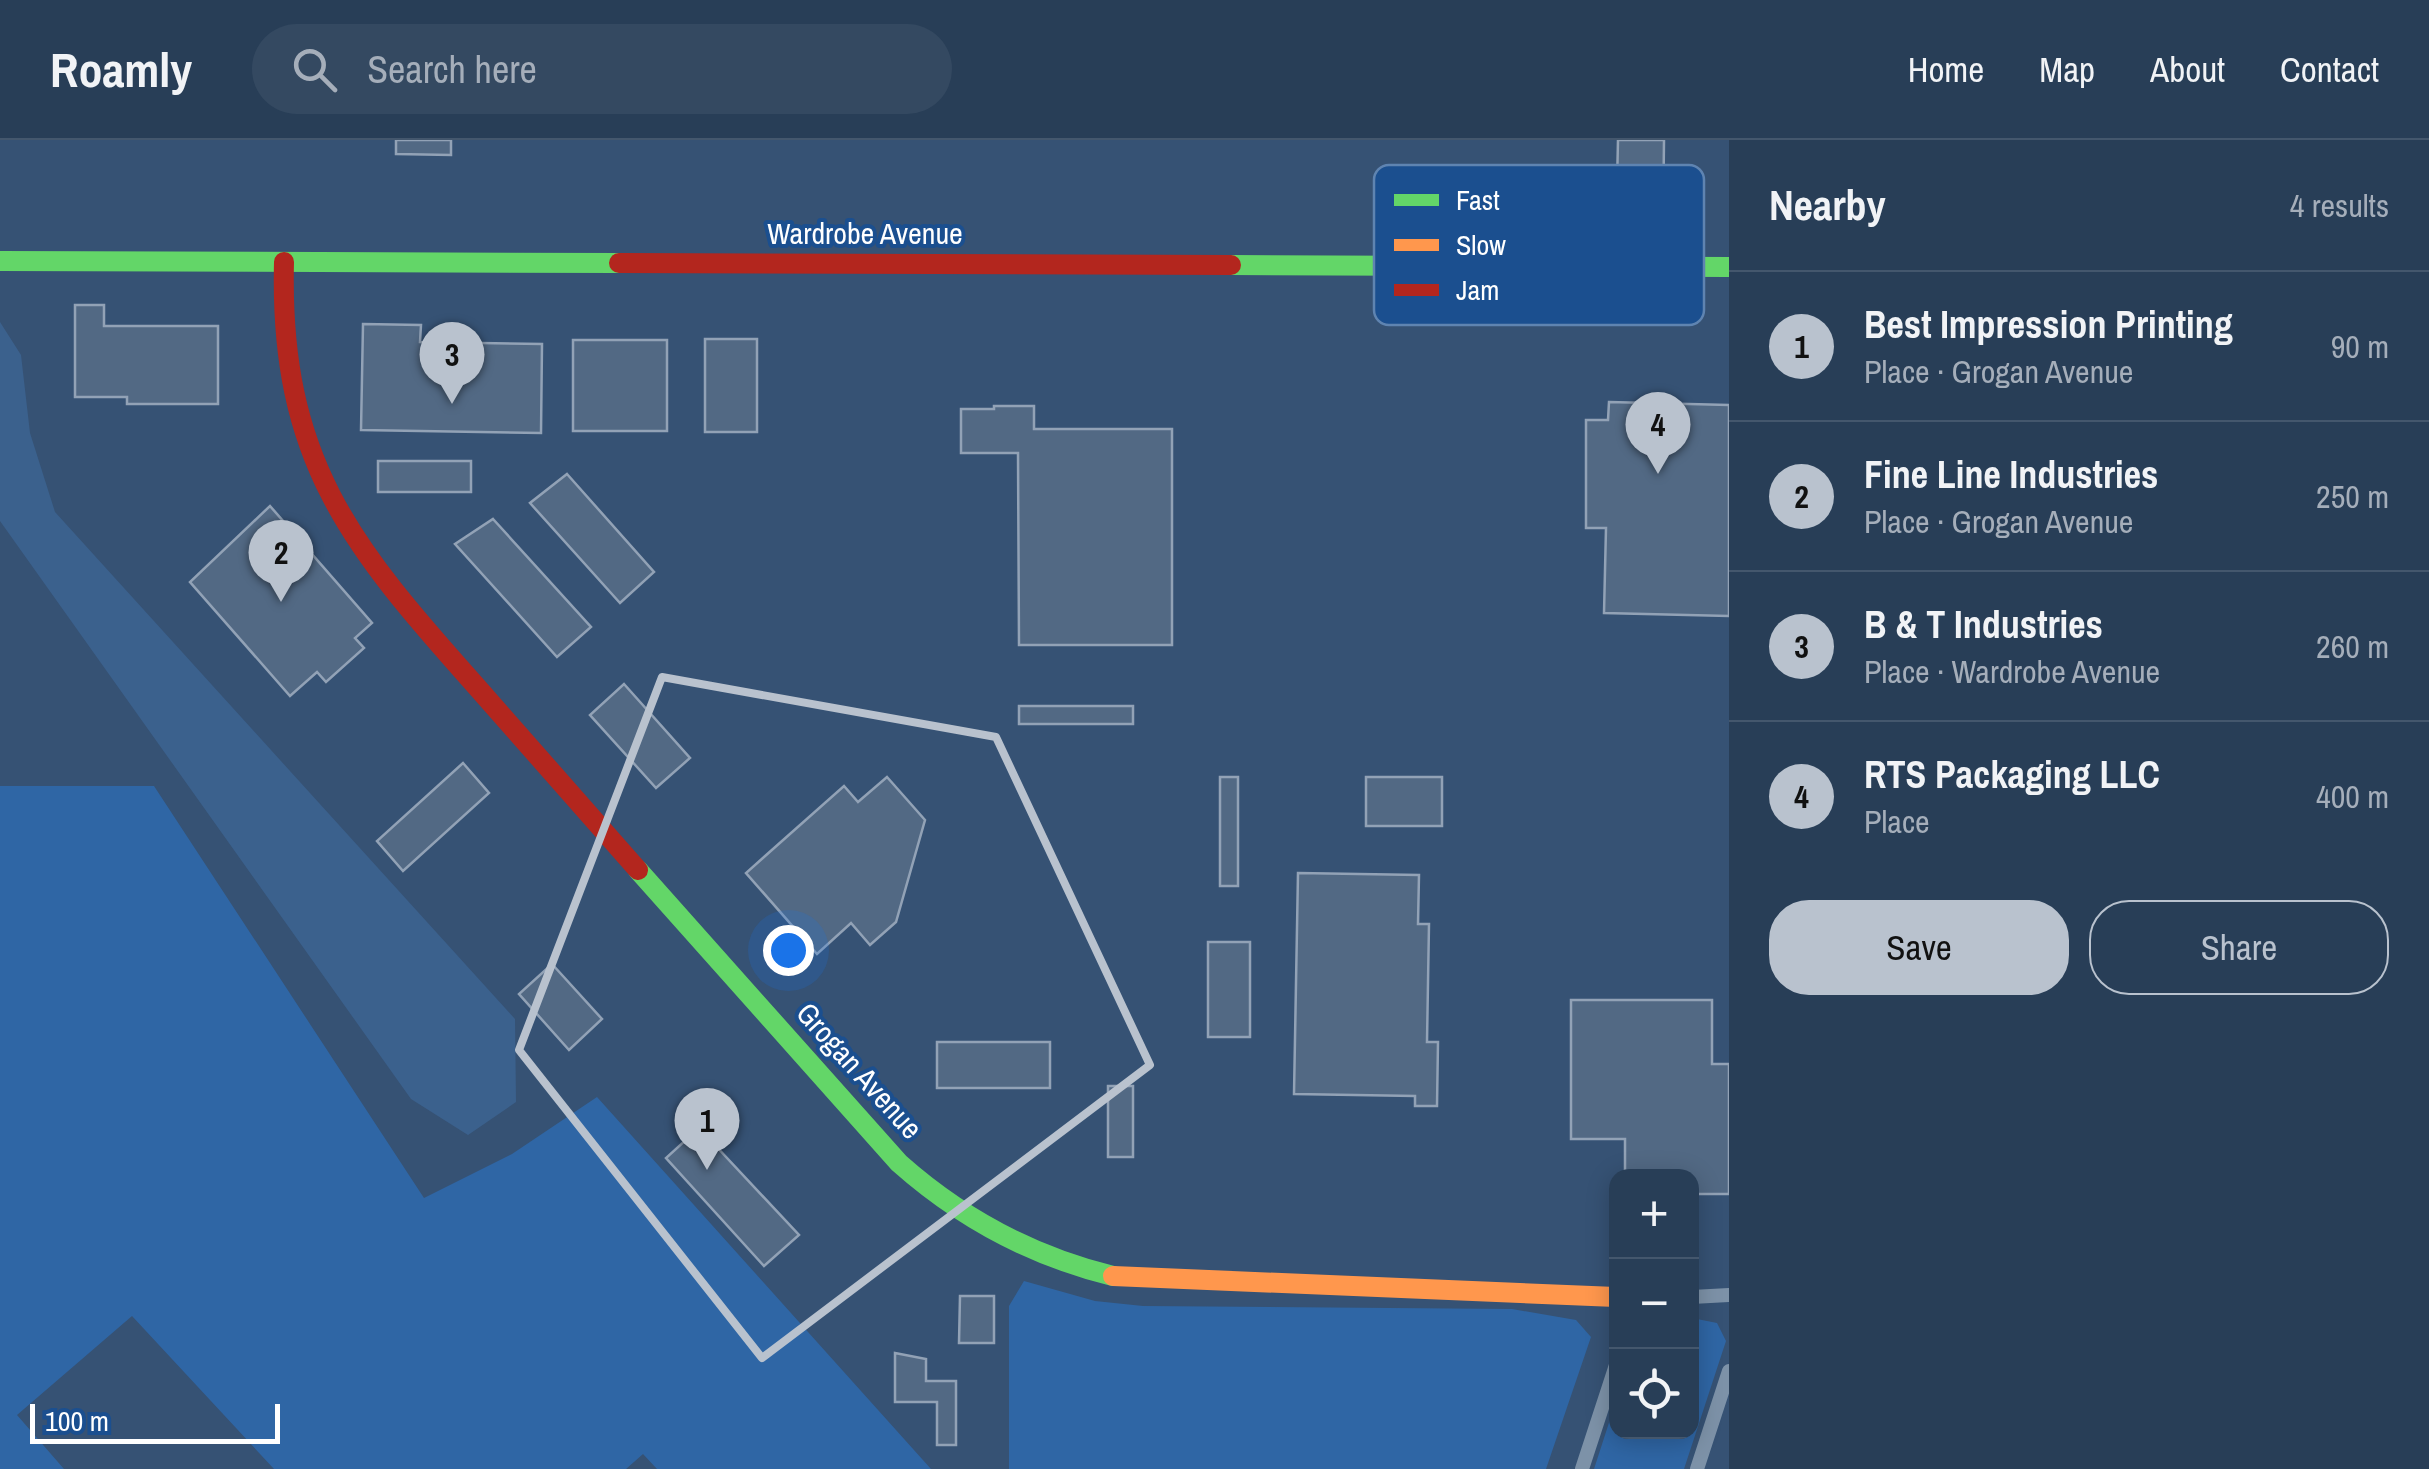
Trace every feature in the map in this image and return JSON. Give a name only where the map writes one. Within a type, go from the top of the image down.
[{"type":"street","name":"Wardrobe Avenue","points":[[0,261],[1374,266]]},
{"type":"street","name":"Grogan Avenue","points":[[284,262],[282,324],[296,417],[319,480],[344,527],[398,598],[899,1162],[934,1195],[998,1238],[1059,1264],[1125,1278],[1609,1297]]},
{"type":"street","name":"Wardrobe Avenue","points":[[1704,267],[1729,267]]},
{"type":"street","points":[[1699,1297],[1729,1295]]},
{"type":"street","points":[[1696,1469],[1729,1372]]},
{"type":"street","points":[[1582,1469],[1609,1386]]},
{"type":"highlighted area","points":[[662,677],[996,737],[1150,1065],[762,1358],[519,1050]]},
{"type":"shaded area","points":[[0,322],[21,355],[30,433],[55,512],[515,1019],[516,1102],[468,1135],[411,1099],[0,521]]},
{"type":"shaded area","points":[[0,786],[154,786],[424,1198],[512,1154],[597,1097],[931,1469],[657,1469],[643,1454],[626,1469],[274,1469],[132,1316],[17,1415],[64,1469],[0,1469]]},
{"type":"shaded area","points":[[1024,1281],[1095,1301],[1143,1306],[1512,1309],[1576,1320],[1591,1337],[1546,1469],[1009,1469],[1009,1306]]},
{"type":"shaded area","points":[[1699,1319],[1717,1323],[1726,1341],[1699,1423]]},
{"type":"shaded area","points":[[1609,1423],[1609,1439],[1694,1439],[1684,1469],[1594,1469]]},
{"type":"building","points":[[396,140],[451,140],[451,155],[396,154]]},
{"type":"building","points":[[1618,140],[1664,140],[1664,165],[1617,165]]},
{"type":"building","points":[[75,305],[104,305],[104,326],[218,326],[218,404],[127,404],[127,397],[75,397]]},
{"type":"building","points":[[363,324],[421,325],[420,342],[542,344],[541,433],[361,430]]},
{"type":"building","points":[[705,339],[757,339],[757,432],[705,432]]},
{"type":"building","points":[[573,340],[667,340],[667,431],[573,431]]},
{"type":"building","points":[[1609,402],[1729,405],[1729,616],[1604,613],[1606,528],[1586,528],[1586,420],[1608,420]]},
{"type":"building","points":[[1034,406],[1034,429],[1172,429],[1172,645],[1019,645],[1018,453],[961,453],[961,409]]},
{"type":"building","points":[[378,461],[471,461],[471,492],[378,492]]},
{"type":"building","points":[[567,474],[654,572],[620,603],[530,503]]},
{"type":"building","points":[[270,506],[372,623],[355,638],[364,648],[326,682],[317,672],[290,696],[190,582]]},
{"type":"building","points":[[493,519],[591,627],[557,657],[455,544]]},
{"type":"building","points":[[624,684],[690,758],[656,788],[590,715]]},
{"type":"building","points":[[1019,706],[1133,706],[1133,724],[1019,724]]},
{"type":"building","points":[[463,763],[489,793],[403,871],[377,841]]},
{"type":"building","points":[[887,777],[925,820],[896,922],[870,945],[851,923],[817,954],[746,873],[844,786],[858,802]]},
{"type":"building","points":[[1220,777],[1238,777],[1238,886],[1220,886]]},
{"type":"building","points":[[1366,777],[1442,777],[1442,826],[1366,826]]},
{"type":"building","points":[[1298,873],[1419,875],[1418,924],[1429,924],[1427,1042],[1438,1042],[1437,1106],[1415,1106],[1415,1096],[1294,1094]]},
{"type":"building","points":[[1208,942],[1250,942],[1250,1037],[1208,1037]]},
{"type":"building","points":[[552,964],[602,1019],[569,1050],[519,994]]},
{"type":"building","points":[[1571,1000],[1712,1000],[1712,1064],[1729,1064],[1729,1194],[1699,1194],[1699,1169],[1625,1169],[1625,1139],[1571,1139]]},
{"type":"building","points":[[937,1042],[1050,1042],[1050,1088],[937,1088]]},
{"type":"building","points":[[1108,1086],[1133,1086],[1133,1157],[1108,1157]]},
{"type":"building","points":[[699,1128],[799,1235],[764,1266],[666,1158]]},
{"type":"building","points":[[960,1296],[994,1296],[994,1343],[959,1343]]},
{"type":"building","points":[[895,1353],[926,1359],[926,1381],[956,1381],[956,1445],[937,1445],[937,1402],[895,1402]]},
{"type":"traffic: fast","points":[[0,261],[619,263]]},
{"type":"traffic: fast","points":[[1231,265],[1374,266]]},
{"type":"traffic: fast","points":[[1704,267],[1729,267]]},
{"type":"traffic: fast","points":[[638,870],[899,1163],[947,1201],[999,1233],[1054,1258],[1113,1276]]},
{"type":"traffic: slow","points":[[1113,1276],[1609,1297]]},
{"type":"traffic: jam","points":[[284,262],[286,331],[294,392],[310,446],[331,496],[393,589],[638,870]]},
{"type":"traffic: jam","points":[[619,263],[1231,265]]},
{"type":"place","name":"B & T Industries","points":[[452,404]]},
{"type":"place","name":"RTS Packaging LLC","points":[[1658,474]]},
{"type":"place","name":"Fine Line Industries","points":[[281,602]]},
{"type":"place","name":"Best Impression Printing","points":[[707,1170]]}]
